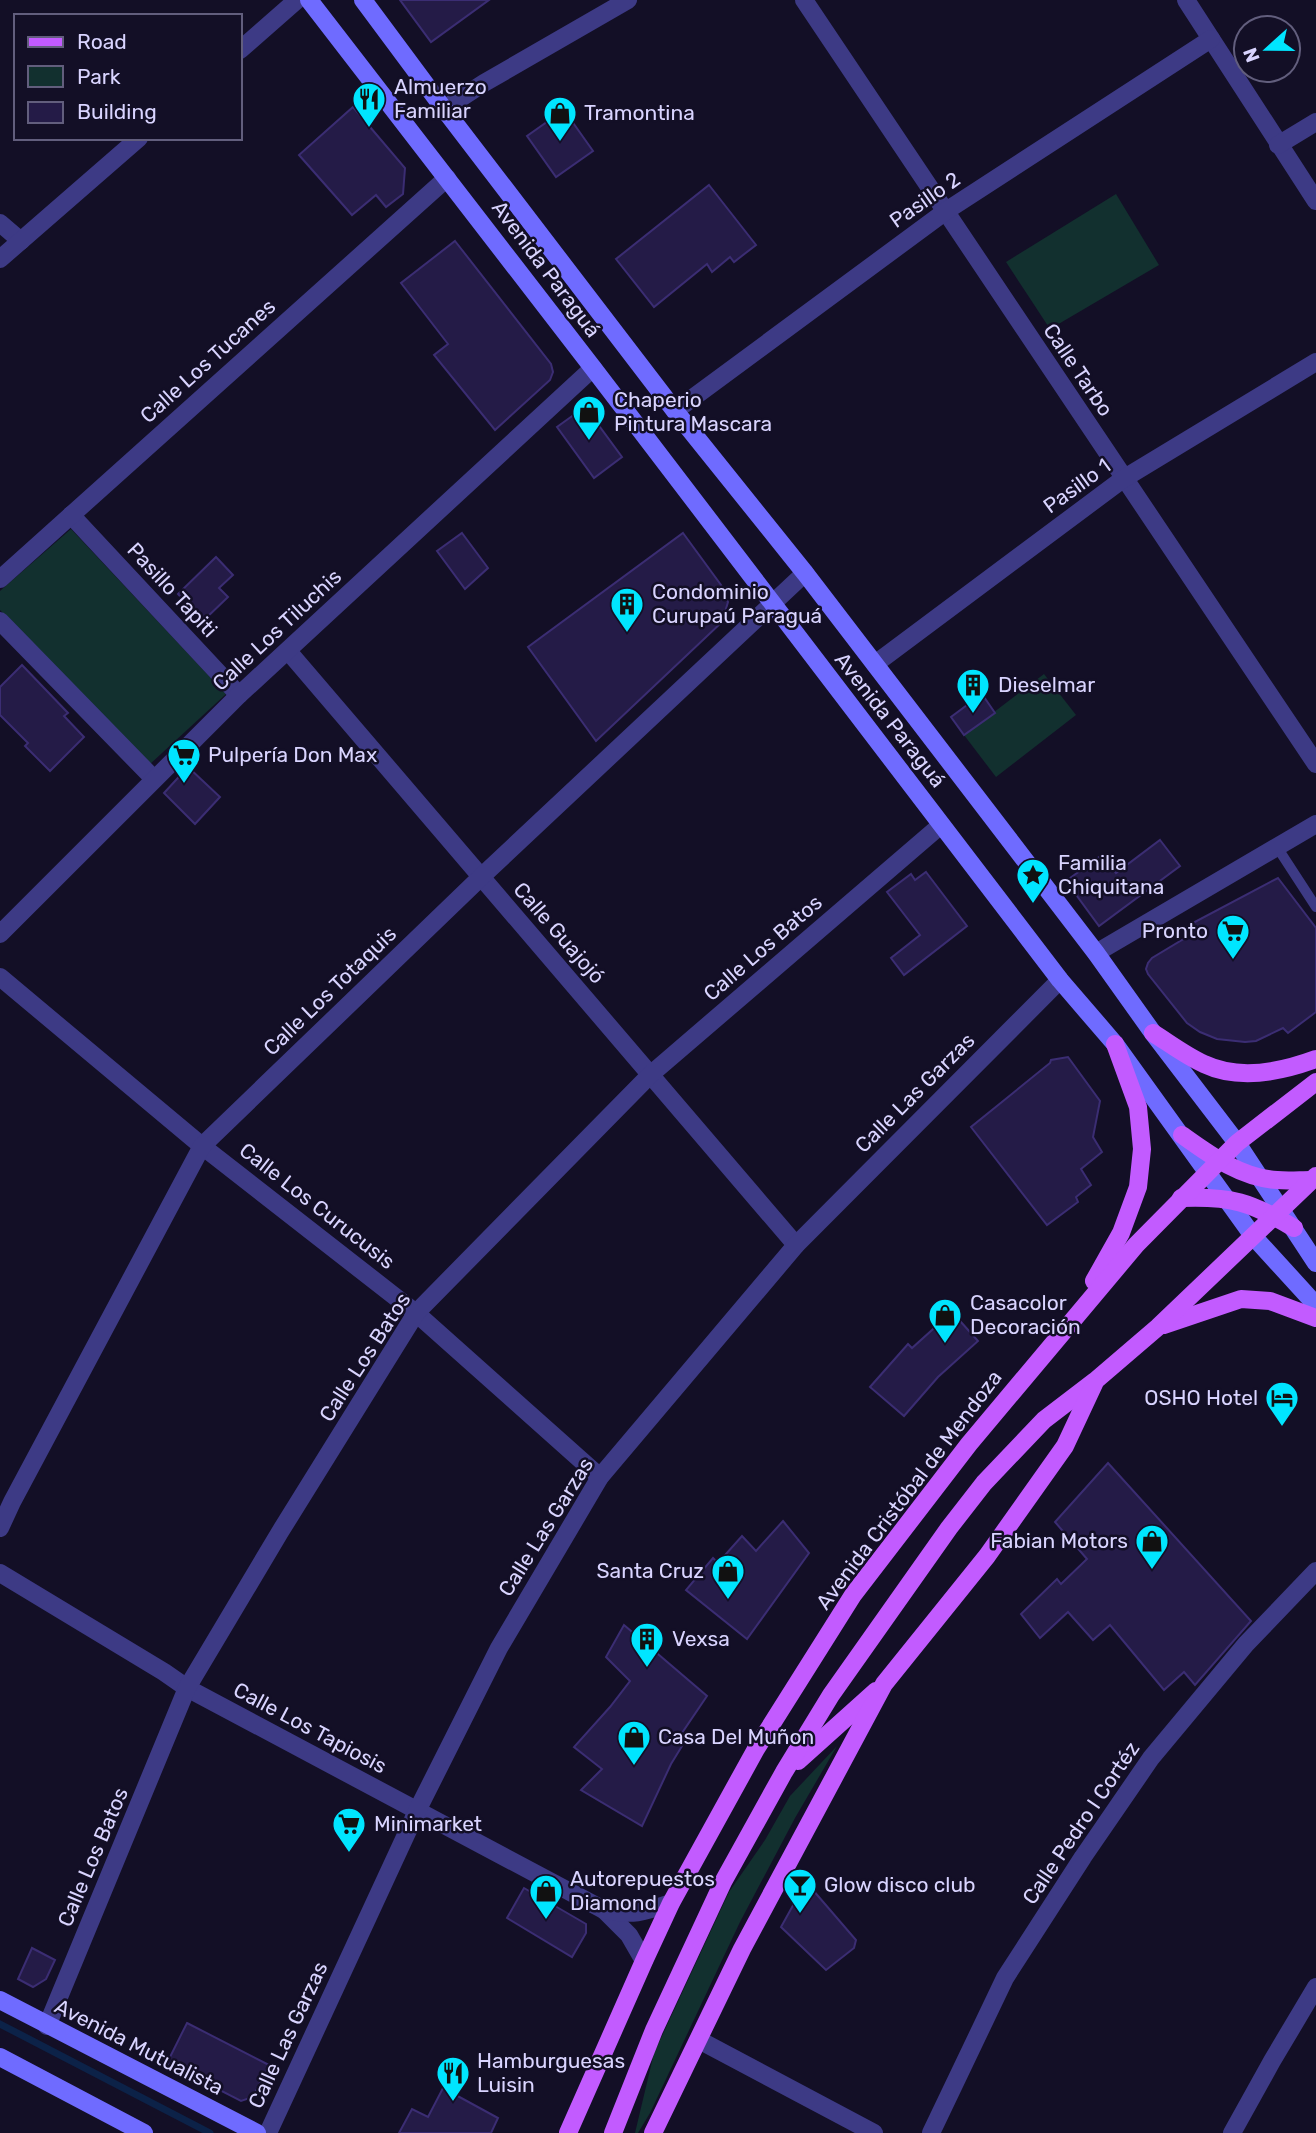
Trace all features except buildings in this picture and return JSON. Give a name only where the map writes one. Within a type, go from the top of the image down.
[{"type":"main road","name":"Avenida Paraguá","points":[[309,0],[1060,980],[1115,1044],[1182,1135],[1213,1166],[1228,1200],[1253,1236],[1316,1305]]},
{"type":"main road","name":"Avenida Paraguá","points":[[363,0],[675,411],[875,663],[1096,953],[1237,1143],[1259,1176],[1278,1213],[1294,1228],[1316,1263]]},
{"type":"main road","points":[[1153,1033],[1205,1065],[1244,1074],[1278,1070],[1316,1059]]},
{"type":"main road","points":[[1076,1314],[1121,1233],[1138,1187],[1142,1149],[1138,1107],[1115,1044]]},
{"type":"main road","name":"Avenida Cristóbal de Mendoza","points":[[568,2131],[671,1903],[756,1749],[853,1595],[968,1444],[1136,1245],[1237,1143],[1316,1082]]},
{"type":"main road","points":[[1213,1166],[1275,1180],[1314,1178]]},
{"type":"main road","points":[[613,2133],[654,2030],[710,1908],[784,1772],[831,1695],[949,1528],[984,1483],[1044,1420],[1158,1327],[1314,1178]]},
{"type":"main road","points":[[1181,1198],[1209,1197],[1237,1201],[1278,1213]]},
{"type":"main road","points":[[1158,1327],[1241,1299],[1270,1301],[1316,1318]]},
{"type":"main road","points":[[784,1772],[884,1684],[986,1556],[1065,1446],[1095,1381]]},
{"type":"main road","points":[[653,2133],[742,1949],[884,1684]]},
{"type":"main road","name":"Avenida Mutualista","points":[[0,2000],[257,2133]]},
{"type":"main road","points":[[0,2057],[144,2133]]},
{"type":"street","points":[[242,48],[297,0]]},
{"type":"street","points":[[444,109],[628,0]]},
{"type":"street","name":"Calle Tarbo","points":[[804,0],[1123,480],[1316,764]]},
{"type":"street","points":[[1186,0],[1316,201]]},
{"type":"street","name":"Pasillo 2","points":[[675,411],[946,211],[1211,39]]},
{"type":"street","points":[[1278,145],[1316,122]]},
{"type":"street","points":[[0,259],[137,140]]},
{"type":"street","name":"Calle Los Tucanes","points":[[0,579],[447,178]]},
{"type":"street","points":[[0,223],[21,241]]},
{"type":"street","name":"Pasillo 1","points":[[875,663],[1123,480],[1316,362]]},
{"type":"street","name":"Calle Los Tiluchis","points":[[0,934],[239,695],[593,368]]},
{"type":"street","name":"Pasillo Tapiti","points":[[71,515],[239,695]]},
{"type":"street","name":"Calle Los Totaquis","points":[[0,1528],[6,1498],[202,1146],[481,877],[805,573]]},
{"type":"street","points":[[0,621],[154,779]]},
{"type":"street","name":"Calle Guajojó","points":[[288,651],[796,1245]]},
{"type":"street","points":[[1096,953],[1316,824]]},
{"type":"street","name":"Calle Los Batos","points":[[47,2026],[187,1688],[416,1313],[650,1075],[941,825]]},
{"type":"street","name":"Calle Los Curucusis","points":[[0,977],[202,1146],[416,1313],[600,1477]]},
{"type":"street","name":"Calle Las Garzas","points":[[268,2133],[417,1811],[499,1648],[600,1477],[796,1245],[1060,980]]},
{"type":"street","name":"Calle Pedro I Cortéz","points":[[931,2133],[1005,1978],[1083,1857],[1151,1758],[1246,1644],[1316,1571]]},
{"type":"street","name":"Calle Los Tapiosis","points":[[0,1573],[187,1688],[604,1910],[629,1935],[644,1961]]},
{"type":"street","name":"Calle Los Tapiosis","points":[[604,1910],[625,1914],[639,1913],[671,1903]]},
{"type":"street","points":[[1232,2133],[1316,1987]]},
{"type":"street","points":[[699,2040],[874,2133]]},
{"type":"lane","points":[[1277,847],[1316,907]]},
{"type":"green space","points":[[1116,194],[1159,265],[1050,329],[1006,262]]},
{"type":"green space","points":[[71,529],[226,694],[149,765],[0,610],[0,591]]},
{"type":"green space","points":[[1044,674],[1076,715],[996,777],[964,735]]},
{"type":"green space","points":[[837,1746],[740,1922],[650,2113],[638,2133],[635,2133],[654,2053],[729,1892],[765,1840],[790,1796]]},
{"type":"waterway","points":[[0,2024],[210,2133]]},
{"type":"place","name":"Almuerzo Familiar","points":[[369,129]]},
{"type":"place","name":"Tramontina","points":[[560,143]]},
{"type":"place","name":"Chaperio Pintura Mascara","points":[[589,442]]},
{"type":"place","name":"Condominio Curupaú Paraguá","points":[[627,634]]},
{"type":"place","name":"Dieselmar","points":[[973,715]]},
{"type":"place","name":"Pulpería Don Max","points":[[184,785]]},
{"type":"place","name":"Familia Chiquitana","points":[[1033,905]]},
{"type":"place","name":"Pronto","points":[[1233,961]]},
{"type":"place","name":"Casacolor Decoración","points":[[945,1345]]},
{"type":"place","name":"OSHO Hotel","points":[[1282,1428]]},
{"type":"place","name":"Fabian Motors","points":[[1152,1571]]},
{"type":"place","name":"Santa Cruz","points":[[728,1601]]},
{"type":"place","name":"Vexsa","points":[[647,1669]]},
{"type":"place","name":"Casa Del Muñon","points":[[634,1767]]},
{"type":"place","name":"Minimarket","points":[[349,1854]]},
{"type":"place","name":"Glow disco club","points":[[800,1915]]},
{"type":"place","name":"Autorepuestos Diamond","points":[[546,1921]]},
{"type":"place","name":"Hamburguesas Luisin","points":[[453,2103]]}]
